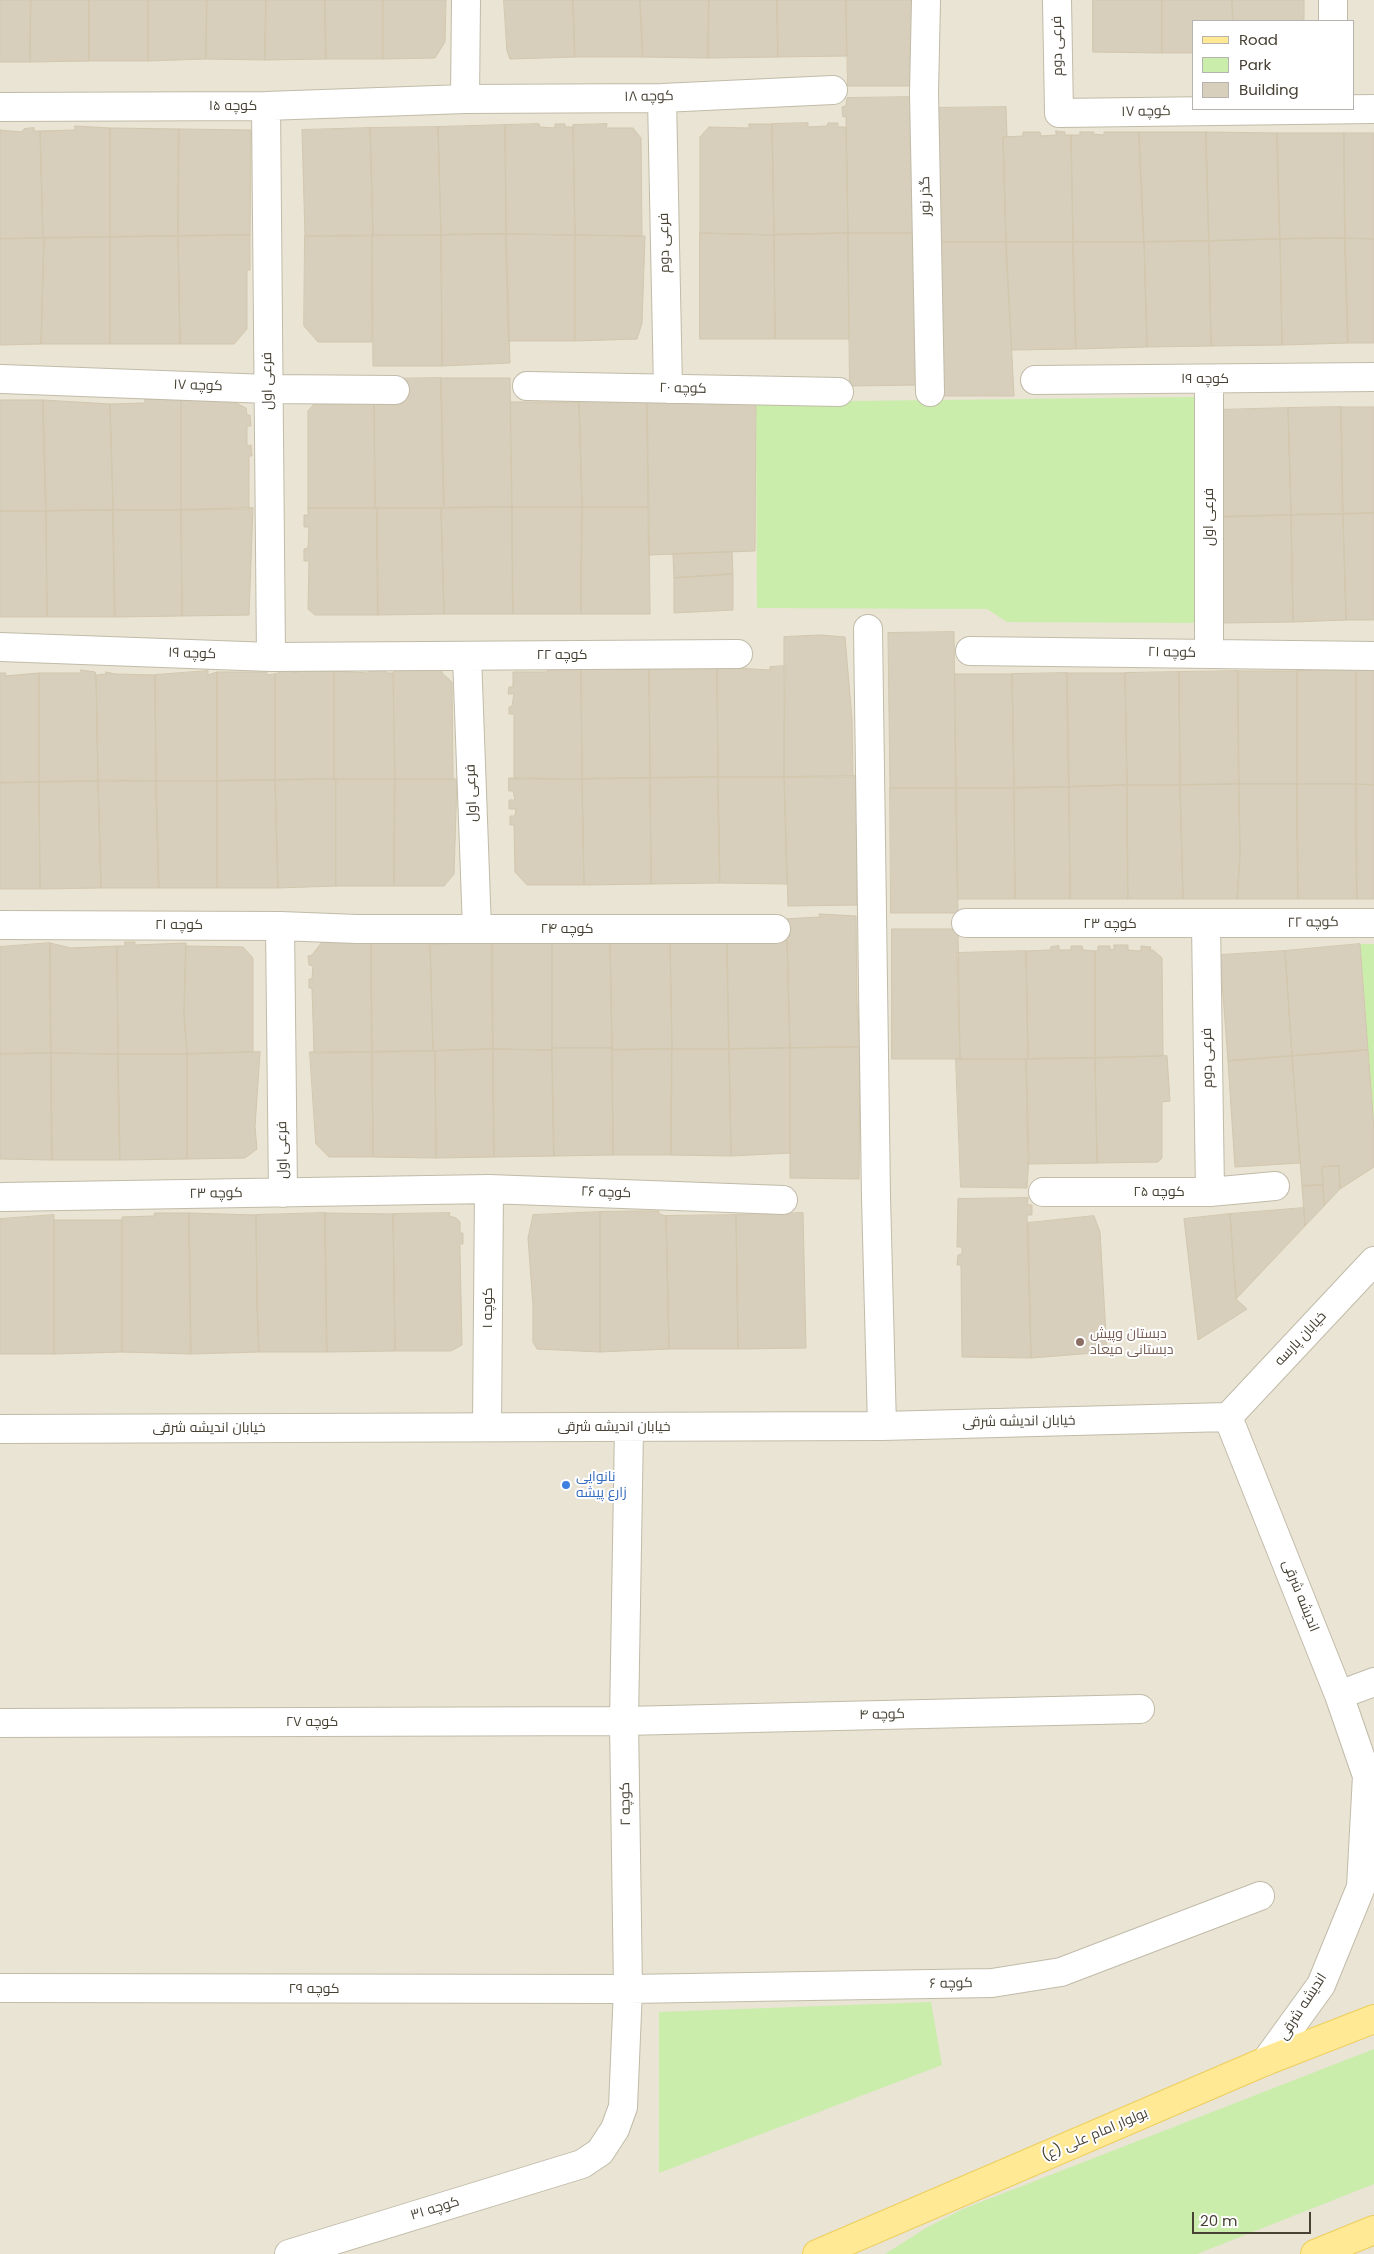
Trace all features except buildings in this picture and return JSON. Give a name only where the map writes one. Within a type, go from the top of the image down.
[{"type":"main road","name":"بولوار امام علی (ع)","points":[[817,2254],[1266,2061],[1374,2018]]},
{"type":"main road","points":[[1315,2254],[1344,2248],[1374,2230]]},
{"type":"street","points":[[465,99],[466,0]]},
{"type":"street","name":"گذر نور","points":[[926,0],[924,93],[930,392]]},
{"type":"street","name":"فرعی دوم","points":[[1058,0],[1058,92]]},
{"type":"street","points":[[1333,0],[1333,20]]},
{"type":"street","name":"کوچه ۱۸","points":[[465,99],[662,98],[833,90]]},
{"type":"street","name":"کوچه ۱۷","points":[[1058,92],[1058,113],[1265,110]]},
{"type":"street","name":"فرعی دوم","points":[[662,98],[668,389]]},
{"type":"street","name":"کوچه ۱۵","points":[[0,108],[266,106],[465,99]]},
{"type":"street","name":"فرعی اول","points":[[266,106],[271,657]]},
{"type":"street","name":"کوچه ۱۷","points":[[1354,109],[1374,109]]},
{"type":"street","name":"کوچه ۱۹","points":[[1035,380],[1209,380],[1374,377]]},
{"type":"street","name":"کوچه ۱۷","points":[[2,379],[268,389],[395,390]]},
{"type":"street","name":"فرعی اول","points":[[1209,380],[1209,654]]},
{"type":"street","name":"کوچه ۲۰","points":[[527,386],[839,392]]},
{"type":"street","points":[[868,629],[874,924],[876,1197],[882,1426]]},
{"type":"street","name":"کوچه ۱۹","points":[[0,647],[271,657],[385,656]]},
{"type":"street","name":"کوچه ۲۱","points":[[970,651],[1374,656]]},
{"type":"street","name":"کوچه ۲۲","points":[[385,656],[738,654]]},
{"type":"street","name":"فرعی اول","points":[[467,656],[477,929]]},
{"type":"street","name":"کوچه ۲۲","points":[[1253,924],[1374,923]]},
{"type":"street","name":"کوچه ۲۳","points":[[966,924],[1253,924]]},
{"type":"street","name":"فرعی دوم","points":[[1206,924],[1210,1192]]},
{"type":"street","name":"کوچه ۲۱","points":[[0,925],[280,926],[357,929]]},
{"type":"street","name":"فرعی اول","points":[[280,926],[283,1193]]},
{"type":"street","name":"کوچه ۲۴","points":[[357,929],[776,929]]},
{"type":"street","name":"کوچه ۲۵","points":[[1043,1192],[1210,1192],[1275,1186]]},
{"type":"street","name":"کوچه ۲۶","points":[[429,1192],[489,1189],[783,1200]]},
{"type":"street","name":"کوچه ۱","points":[[487,1426],[489,1189]]},
{"type":"street","name":"کوچه ۲۳","points":[[3,1197],[429,1192]]},
{"type":"street","name":"خیابان پارسه","points":[[1228,1418],[1374,1261]]},
{"type":"street","name":"خیابان اندیشه شرقی","points":[[0,1429],[882,1426],[1228,1418]]},
{"type":"street","name":"اندیشه شرقی","points":[[1228,1418],[1339,1695],[1370,1781],[1361,1887],[1321,1985],[1266,2061]]},
{"type":"street","name":"کوچه ۲","points":[[582,2164],[600,2152],[615,2129],[623,2107],[628,1989],[624,1721],[629,1428]]},
{"type":"street","points":[[1339,1695],[1374,1682]]},
{"type":"street","name":"کوچه ۴","points":[[624,1721],[1140,1709]]},
{"type":"street","name":"کوچه ۲۷","points":[[0,1724],[624,1721]]},
{"type":"street","name":"کوچه ۶","points":[[628,1989],[992,1983],[1061,1972],[1260,1896]]},
{"type":"street","name":"کوچه ۲۹","points":[[0,1988],[628,1989]]},
{"type":"street","name":"کوچه ۳۱","points":[[289,2254],[582,2164]]},
{"type":"shaded area","points":[[0,0],[1374,0],[1374,2254],[0,2254]]},
{"type":"green space","points":[[756,397],[852,401],[1194,397],[1199,623],[1007,622],[987,609],[757,608]]},
{"type":"green space","points":[[1360,944],[1374,944],[1374,1129]]},
{"type":"green space","points":[[931,2002],[942,2065],[659,2173],[659,2012]]},
{"type":"green space","points":[[1374,2049],[1374,2184],[1197,2254],[885,2254],[926,2228],[963,2209]]},
{"type":"place","name":"دبستان وپیش دبستانی میعاد","points":[[1080,1342]]},
{"type":"place","name":"نانوایی زارع پیشه","points":[[566,1485]]}]
